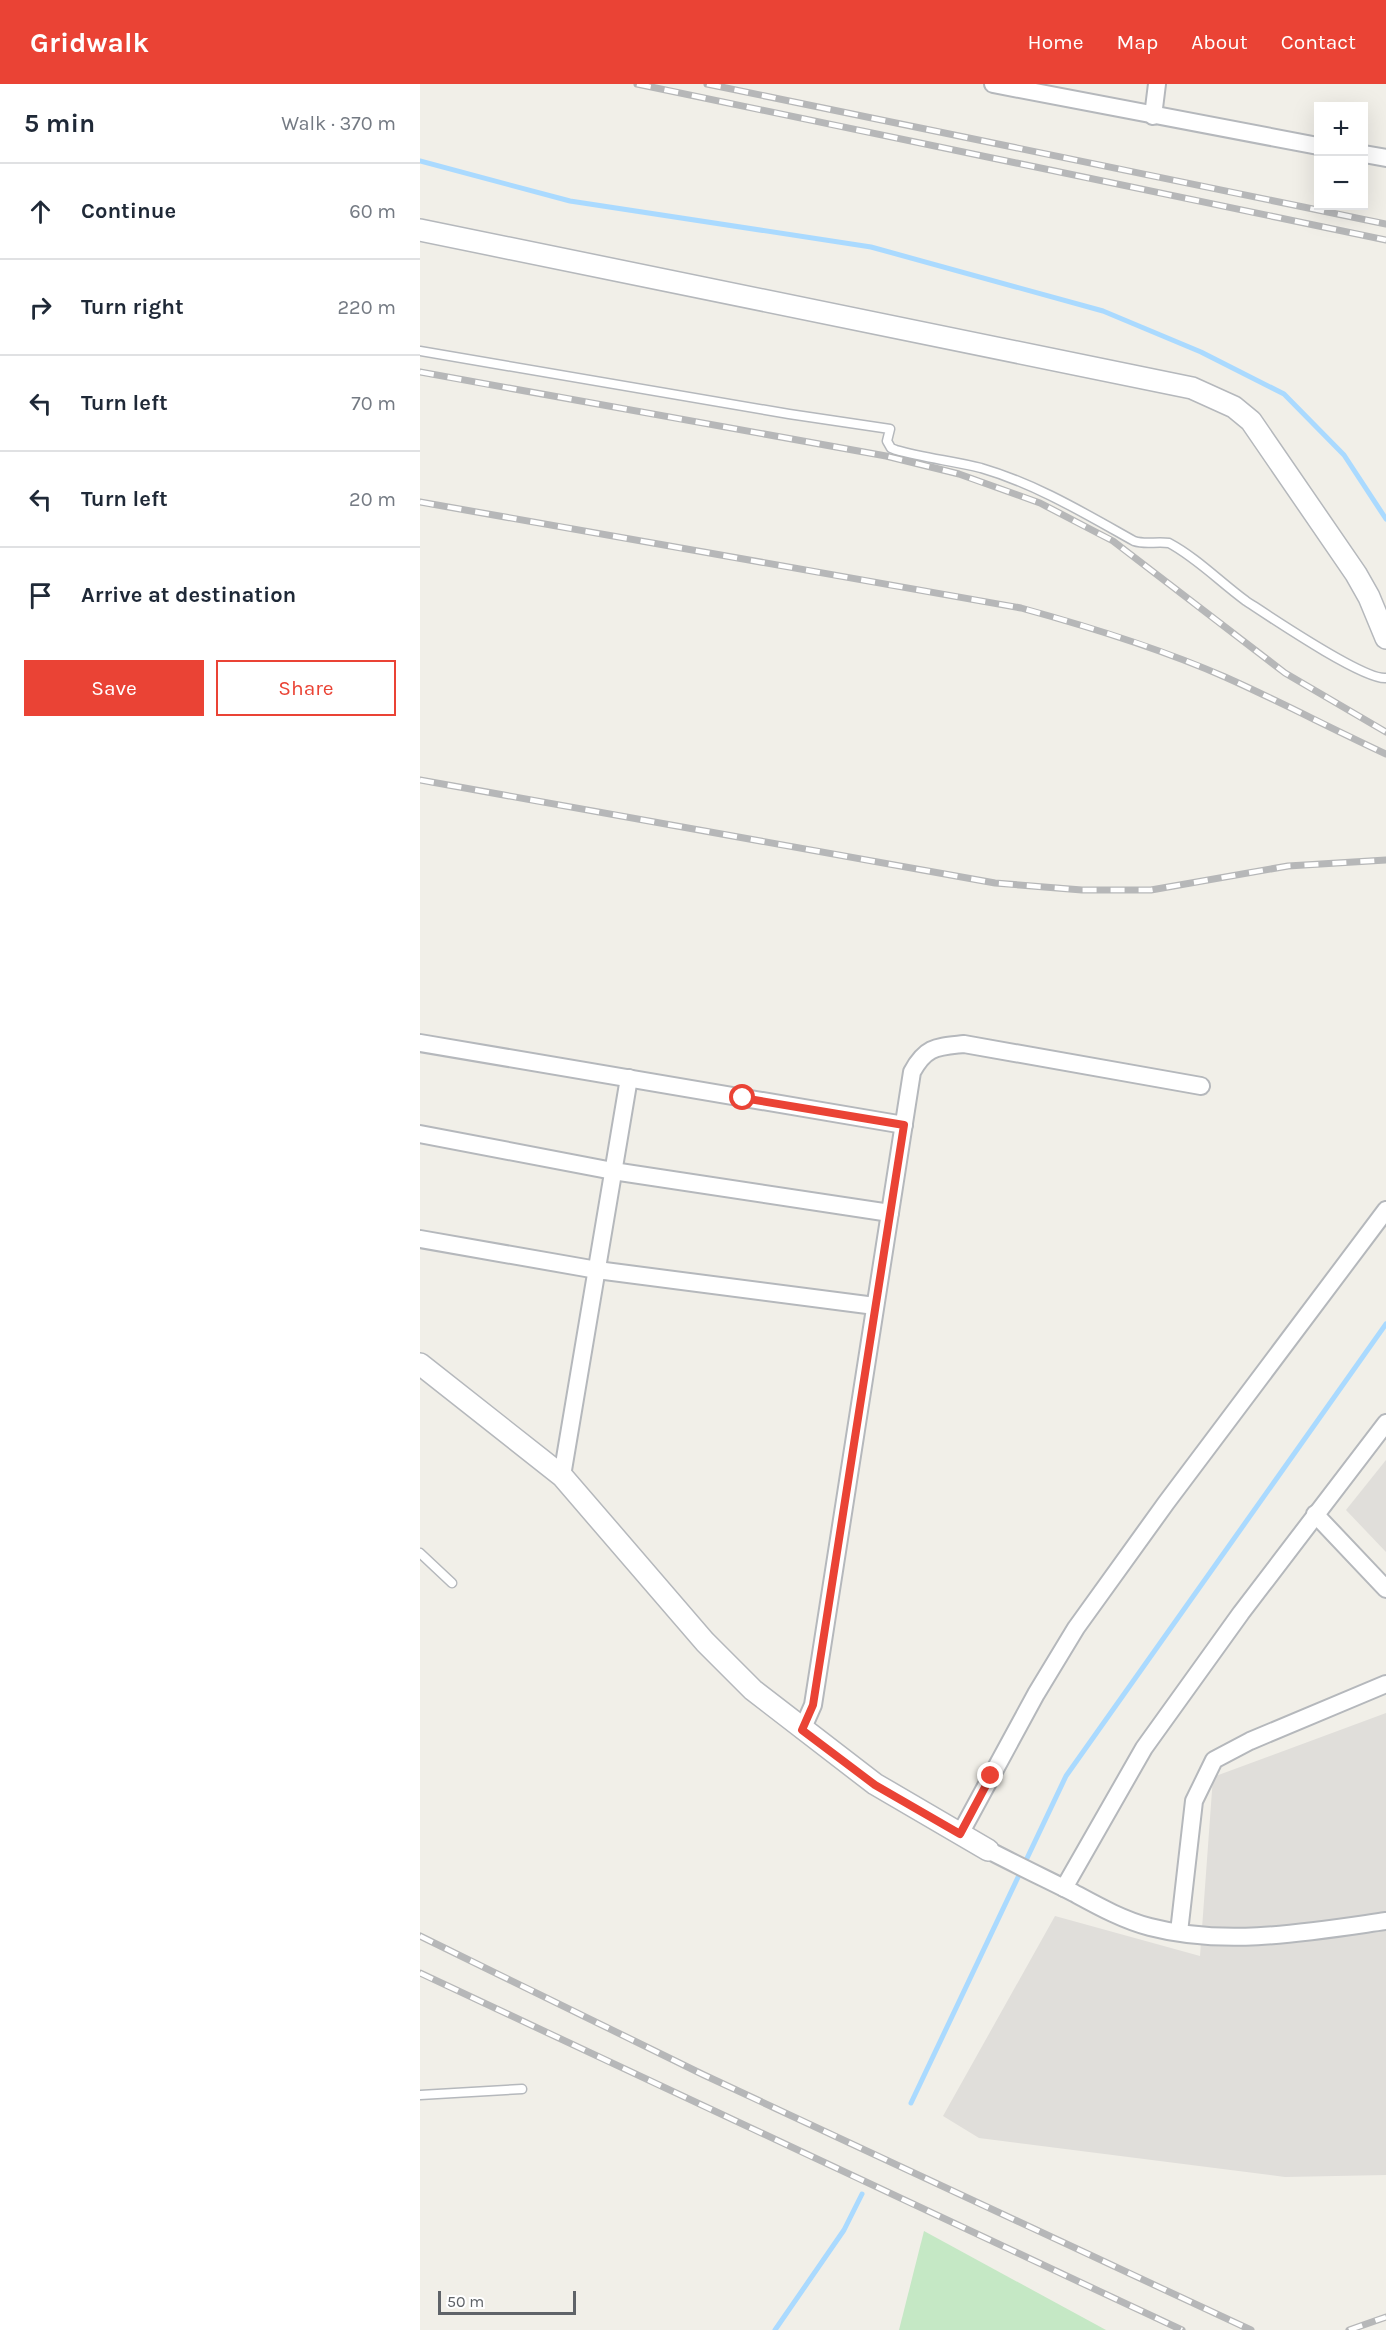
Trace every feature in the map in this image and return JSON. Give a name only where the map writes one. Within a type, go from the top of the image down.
[{"type":"street","points":[[1153,116],[1157,84]]},
{"type":"street","points":[[1000,85],[1314,145]]},
{"type":"street","points":[[1368,155],[1386,158]]},
{"type":"street","points":[[420,230],[969,344],[1173,383],[1210,395],[1242,413],[1264,438],[1356,574],[1370,597],[1386,638]]},
{"type":"street","points":[[420,1043],[904,1125]]},
{"type":"street","points":[[802,1730],[813,1705],[912,1072],[921,1055],[941,1046],[964,1044],[1201,1086]]},
{"type":"street","points":[[562,1476],[628,1078]]},
{"type":"street","points":[[420,1134],[613,1171],[890,1213]]},
{"type":"street","points":[[960,1834],[1036,1694],[1076,1628],[1173,1494],[1386,1210]]},
{"type":"street","points":[[420,1239],[597,1270],[876,1306]]},
{"type":"street","points":[[420,1364],[562,1476],[705,1642],[753,1690],[875,1785],[988,1850],[1112,1913],[1149,1927],[1198,1935],[1258,1935],[1323,1930],[1386,1921]]},
{"type":"street","points":[[1064,1888],[1144,1748],[1240,1613],[1386,1423]]},
{"type":"street","points":[[1315,1514],[1386,1589]]},
{"type":"street","points":[[1179,1932],[1194,1801],[1214,1760],[1251,1741],[1386,1684]]},
{"type":"lane","points":[[420,351],[890,429],[887,441],[891,448],[990,472],[1046,493],[1134,541],[1149,544],[1169,543],[1246,601],[1336,657],[1373,677],[1386,678]]},
{"type":"lane","points":[[420,1552],[452,1583]]},
{"type":"lane","points":[[420,2095],[522,2089]]},
{"type":"shaded area","points":[[1386,1460],[1386,1552],[1346,1510]]},
{"type":"shaded area","points":[[1386,1713],[1386,2175],[1285,2177],[979,2138],[943,2116],[1055,1916],[1200,1956],[1213,1777]]},
{"type":"green space","points":[[924,2231],[1106,2330],[899,2330]]},
{"type":"waterway","points":[[420,161],[570,201],[871,247],[1103,311],[1201,352],[1284,394],[1344,455],[1386,519]]},
{"type":"waterway","points":[[911,2103],[1066,1776],[1386,1324]]},
{"type":"waterway","points":[[775,2330],[844,2230],[862,2194]]},
{"type":"railway","points":[[637,84],[1386,240]]},
{"type":"railway","points":[[707,84],[1386,224]]},
{"type":"railway","points":[[420,372],[886,456],[959,474],[1040,503],[1113,541],[1285,673],[1386,732]]},
{"type":"railway","points":[[420,502],[1021,608],[1124,639],[1200,666],[1386,754]]},
{"type":"railway","points":[[420,780],[995,883],[1082,890],[1151,890],[1288,866],[1386,860]]},
{"type":"railway","points":[[420,1936],[704,2075],[1251,2330]]},
{"type":"railway","points":[[420,1973],[1182,2330]]},
{"type":"railway","points":[[1349,2330],[1386,2317]]},
{"type":"route","points":[[743,1098],[904,1125],[813,1705],[802,1730],[875,1785],[960,1834],[991,1776]]}]
